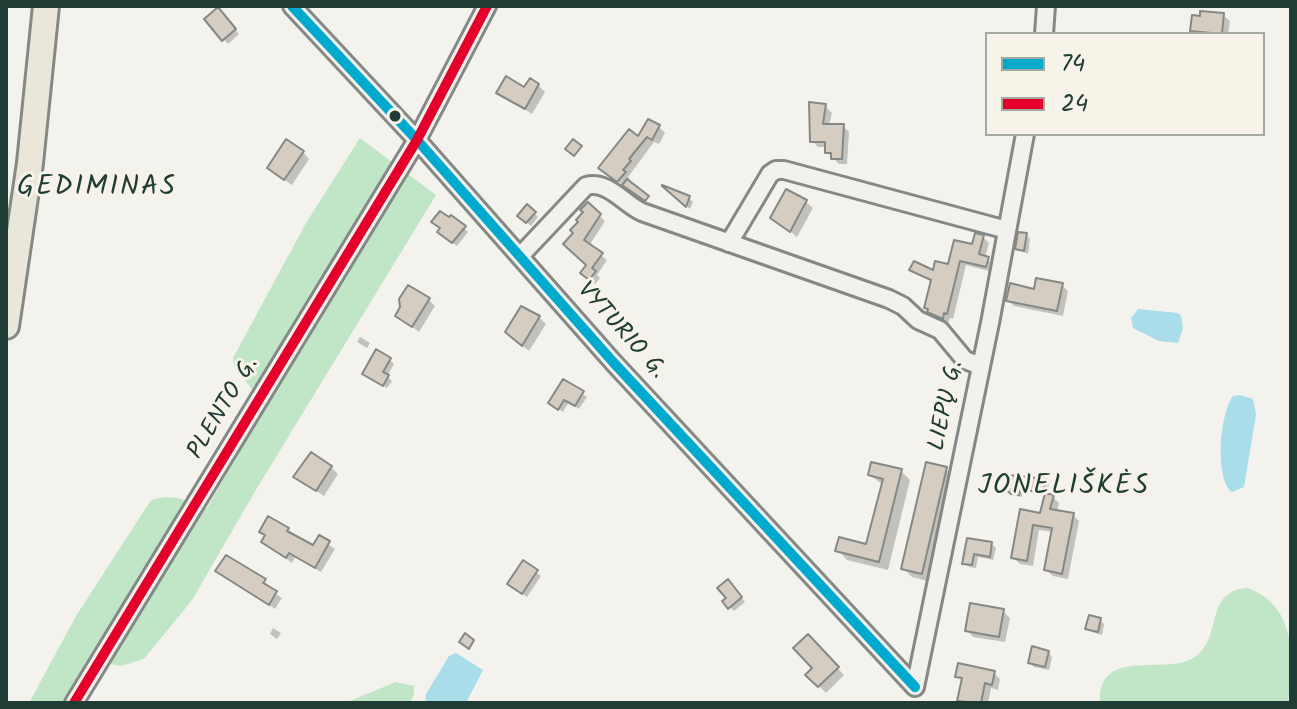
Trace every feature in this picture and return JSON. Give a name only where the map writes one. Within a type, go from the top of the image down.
[{"type":"highway","points":[[6,326],[30,163],[46,6]]},
{"type":"street","name":"VYTURIO G.","points":[[292,6],[521,255],[613,362],[915,687]]},
{"type":"street","name":"PLENTO G.","points":[[74,703],[417,140],[487,6]]},
{"type":"street","points":[[1044,32],[1046,6]]},
{"type":"street","name":"LIEPŲ G.","points":[[915,687],[1025,136]]},
{"type":"street","points":[[729,243],[770,174],[776,170],[1007,230]]},
{"type":"street","points":[[521,255],[586,186],[603,186],[630,207],[889,299],[903,306],[918,320],[940,330],[965,360],[981,366]]},
{"type":"green space","points":[[360,138],[436,195],[192,600],[144,659],[121,666],[91,661],[66,703],[29,703],[76,616],[151,500],[173,497],[207,508],[266,406],[235,368],[233,358],[306,223]]},
{"type":"green space","points":[[1248,588],[1276,608],[1284,621],[1291,652],[1288,703],[1100,703],[1102,686],[1108,676],[1118,669],[1174,664],[1199,654],[1207,644],[1224,598],[1233,591]]},
{"type":"green space","points":[[396,682],[414,686],[414,695],[409,703],[345,703]]},
{"type":"water","points":[[1138,309],[1178,313],[1183,328],[1178,343],[1159,341],[1133,328],[1131,318]]},
{"type":"water","points":[[1233,396],[1253,399],[1256,415],[1244,487],[1232,492],[1226,485],[1223,473],[1222,430],[1228,404]]},
{"type":"water","points":[[456,653],[483,670],[466,703],[425,703],[426,694],[449,656]]},
{"type":"building","points":[[218,7],[236,29],[222,41],[204,19]]},
{"type":"building","points":[[1200,11],[1224,13],[1222,32],[1190,31],[1192,15],[1200,16]]},
{"type":"building","points":[[506,76],[524,87],[530,78],[539,84],[525,109],[496,93]]},
{"type":"building","points":[[809,102],[826,104],[823,124],[844,124],[842,159],[831,159],[831,153],[825,153],[825,142],[810,142]]},
{"type":"building","points":[[648,119],[660,125],[652,140],[647,137],[629,159],[631,161],[623,170],[626,172],[617,182],[598,168],[629,129],[638,136]]},
{"type":"building","points":[[286,139],[304,151],[284,180],[267,168]]},
{"type":"building","points":[[573,139],[582,146],[574,156],[565,149]]},
{"type":"building","points":[[627,179],[649,196],[645,201],[622,185]]},
{"type":"building","points":[[662,186],[690,196],[686,207]]},
{"type":"building","points":[[786,189],[807,200],[790,232],[770,218]]},
{"type":"building","points":[[588,202],[601,214],[584,240],[603,253],[592,268],[596,271],[589,280],[580,273],[586,265],[563,244],[573,233],[570,230],[583,212],[580,210]]},
{"type":"building","points":[[527,204],[536,212],[526,223],[517,216]]},
{"type":"building","points":[[440,211],[466,226],[452,243],[437,232],[440,228],[431,222]]},
{"type":"building","points":[[1018,232],[1027,233],[1024,251],[1015,249]]},
{"type":"building","points":[[975,233],[984,235],[979,254],[989,257],[986,267],[960,261],[947,314],[944,313],[943,319],[927,312],[928,309],[924,308],[931,280],[909,270],[914,261],[933,270],[935,261],[948,264],[954,240],[972,244]]},
{"type":"building","points":[[1036,278],[1063,283],[1057,311],[1006,301],[1010,283],[1034,289]]},
{"type":"building","points":[[408,285],[430,298],[412,327],[395,316],[400,307],[399,299]]},
{"type":"building","points":[[521,306],[540,316],[522,346],[505,332]]},
{"type":"building","points":[[376,349],[391,358],[383,372],[389,375],[383,386],[362,374]]},
{"type":"building","points":[[563,379],[584,391],[575,406],[564,400],[558,410],[548,403]]},
{"type":"building","points":[[311,452],[332,466],[316,491],[293,477]]},
{"type":"building","points":[[871,462],[902,469],[879,562],[835,551],[839,537],[866,544],[883,479],[868,475]]},
{"type":"building","points":[[926,462],[947,467],[922,574],[901,569]]},
{"type":"building","points":[[1008,475],[1047,479],[1042,494],[1021,488],[1019,495],[1005,489]]},
{"type":"building","points":[[1045,493],[1054,495],[1050,509],[1074,513],[1062,574],[1044,570],[1052,528],[1033,525],[1027,561],[1011,558],[1020,509],[1040,513]]},
{"type":"building","points":[[268,516],[313,545],[319,535],[330,541],[315,568],[289,553],[286,558],[261,542],[265,535],[259,532]]},
{"type":"building","points":[[967,538],[992,542],[990,557],[974,554],[972,565],[962,564]]},
{"type":"building","points":[[226,555],[266,579],[263,583],[277,591],[269,605],[215,571]]},
{"type":"building","points":[[523,560],[538,570],[522,594],[507,584]]},
{"type":"building","points":[[728,579],[742,597],[728,609],[722,601],[726,598],[717,588]]},
{"type":"building","points":[[970,603],[1004,609],[999,637],[965,631]]},
{"type":"building","points":[[1089,615],[1101,618],[1098,632],[1085,629]]},
{"type":"building","points":[[465,633],[474,640],[469,649],[459,642]]},
{"type":"building","points":[[808,634],[839,667],[818,687],[805,675],[812,668],[793,648]]},
{"type":"building","points":[[1032,646],[1049,651],[1045,667],[1028,663]]},
{"type":"building","points":[[958,663],[995,671],[992,685],[985,683],[981,703],[957,701],[962,678],[955,677]]},
{"type":"transit line","name":"74","points":[[292,6],[417,140],[613,362],[915,687]]},
{"type":"transit line","name":"24","points":[[74,703],[417,140],[487,6]]},
{"type":"district","name":"GEDIMINAS","points":[[97,189]]},
{"type":"district","name":"JONELIŠKĖS","points":[[1064,488]]}]
